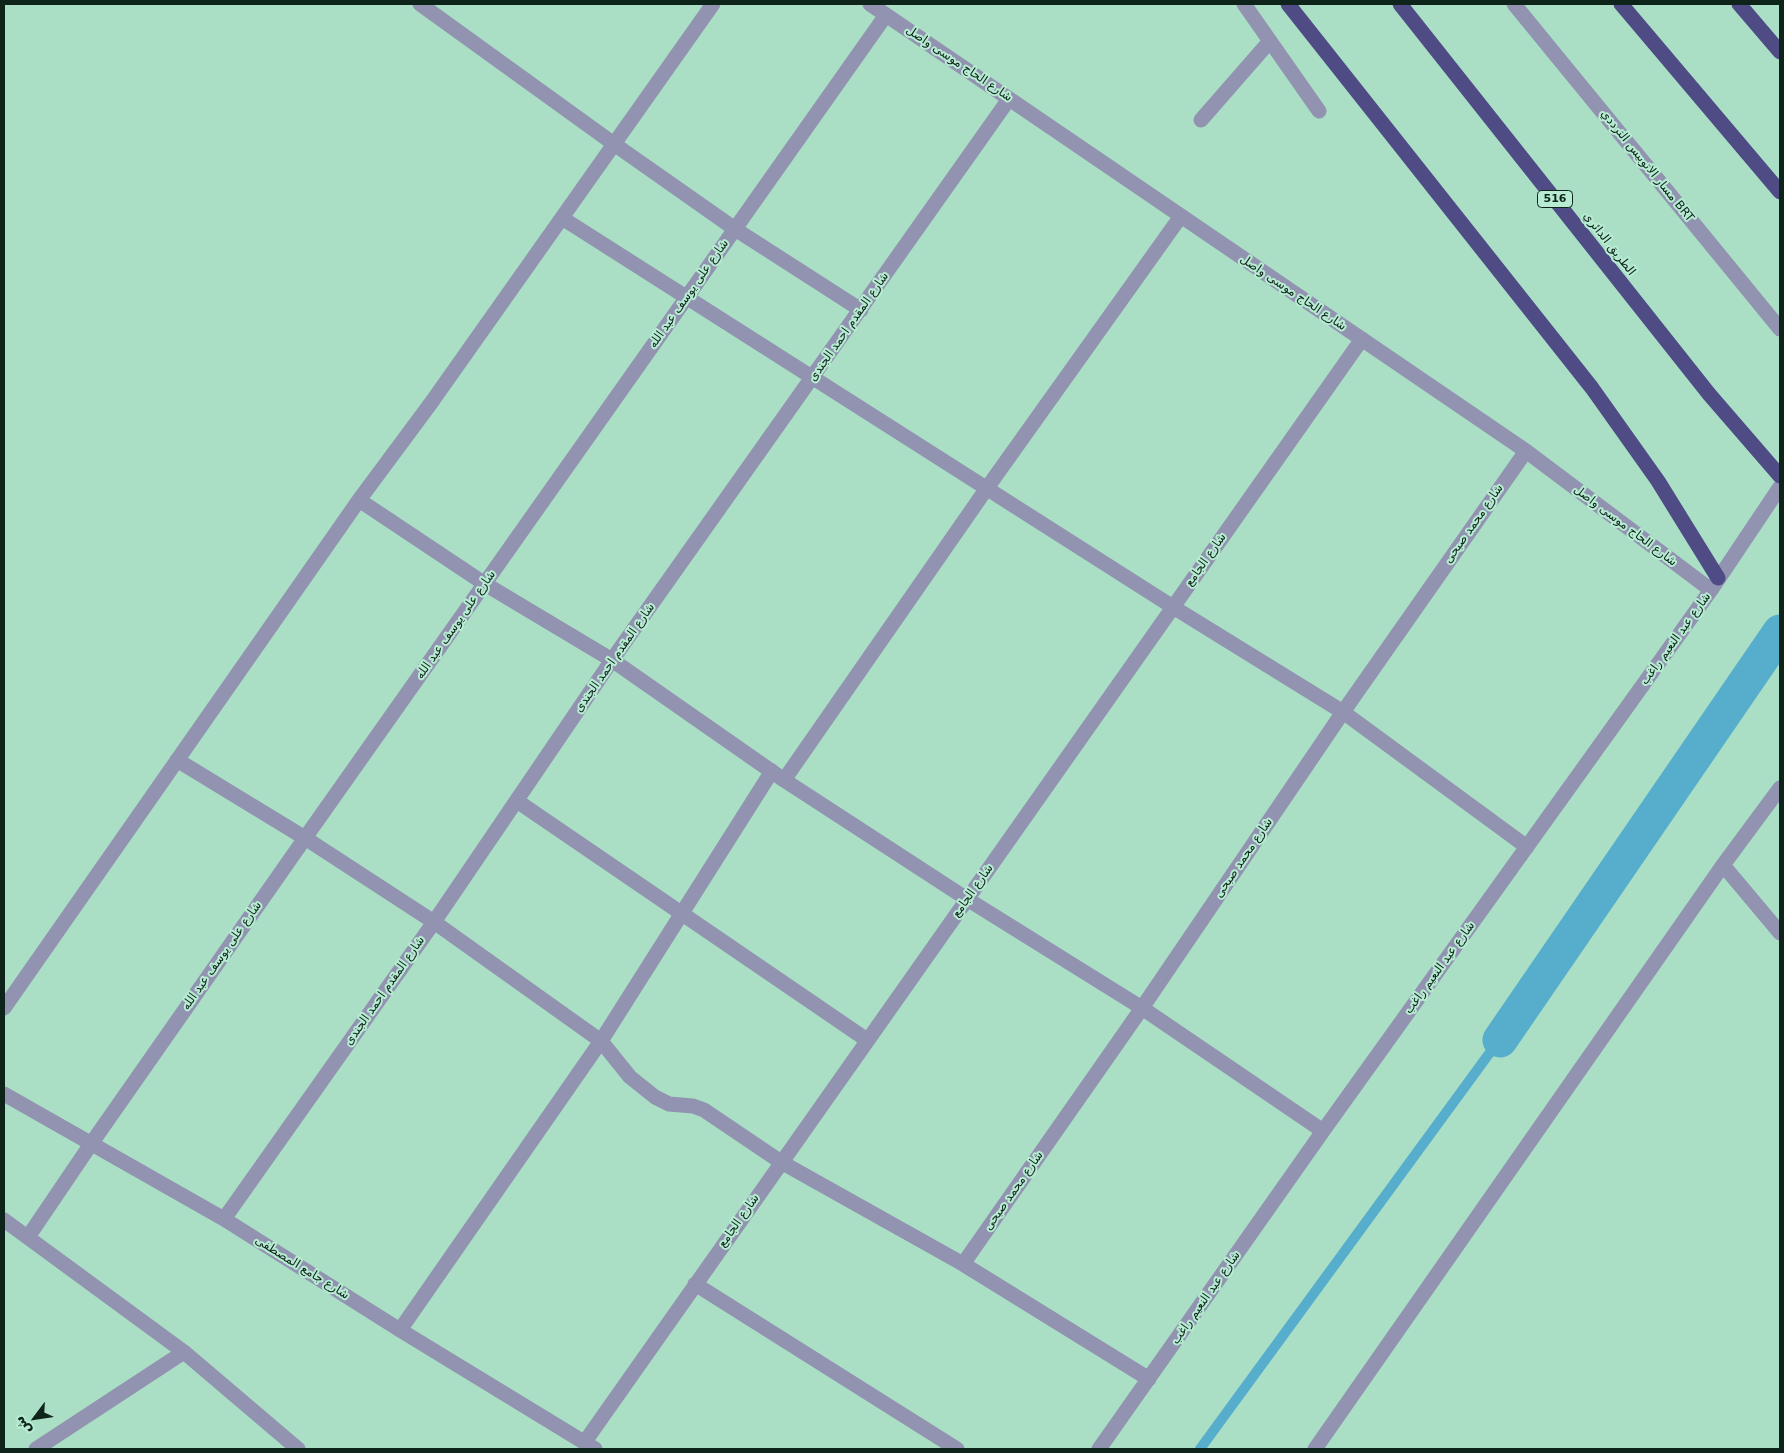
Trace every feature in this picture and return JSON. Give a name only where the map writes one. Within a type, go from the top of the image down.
[{"type":"highway","points":[[1288,4],[1597,396],[1658,481],[1714,584]]},
{"type":"highway","name":"الطريق الدائري","points":[[1400,4],[1709,394],[1780,476]]},
{"type":"highway","points":[[1621,4],[1780,192]]},
{"type":"highway","points":[[1739,4],[1780,52]]},
{"type":"street","points":[[420,4],[735,229],[861,310]]},
{"type":"street","points":[[4,1008],[359,500],[432,403],[713,4]]},
{"type":"street","name":"شارع الحاج موسى واصل","points":[[870,4],[1526,451],[1714,584]]},
{"type":"street","points":[[1244,4],[1319,111]]},
{"type":"street","name":"مسار الاتوبيس الترددي BRT","points":[[1514,4],[1780,329]]},
{"type":"street","name":"شارع على يوسف عبد الله","points":[[28,1237],[305,838],[886,15]]},
{"type":"street","points":[[1201,120],[1270,41]]},
{"type":"street","name":"شارع المقدم احمد الجندى","points":[[224,1219],[434,922],[612,660],[1009,99]]},
{"type":"street","points":[[400,1330],[600,1041],[681,913],[1181,216]]},
{"type":"street","points":[[562,218],[1173,607],[1343,712],[1527,847]]},
{"type":"street","name":"شارع الجامع","points":[[590,1446],[695,1284],[1362,340]]},
{"type":"street","name":"شارع محمد صبحى","points":[[962,1264],[1142,1008],[1343,712],[1526,451]]},
{"type":"street","name":"شارع عبد النعيم راغب","points":[[1100,1449],[1323,1131],[1714,584],[1780,487]]},
{"type":"street","points":[[359,500],[485,584],[612,660],[778,776],[967,899],[1142,1008],[1323,1131]]},
{"type":"street","points":[[177,760],[305,838],[434,922],[600,1041],[630,1077],[655,1097],[669,1104],[693,1106],[704,1110],[781,1162],[962,1264],[1149,1379]]},
{"type":"street","points":[[1315,1449],[1722,865],[1780,788]]},
{"type":"street","points":[[517,801],[867,1040]]},
{"type":"street","points":[[1722,865],[1780,933]]},
{"type":"street","name":"شارع جامع المصطفى","points":[[4,1094],[224,1219],[400,1330],[590,1446]]},
{"type":"street","points":[[4,1220],[184,1352],[298,1449]]},
{"type":"street","points":[[695,1284],[957,1449]]},
{"type":"street","points":[[36,1449],[184,1352]]},
{"type":"waterway","points":[[1500,1040],[1780,632]]},
{"type":"waterway","points":[[1200,1449],[1521,1010]]}]
